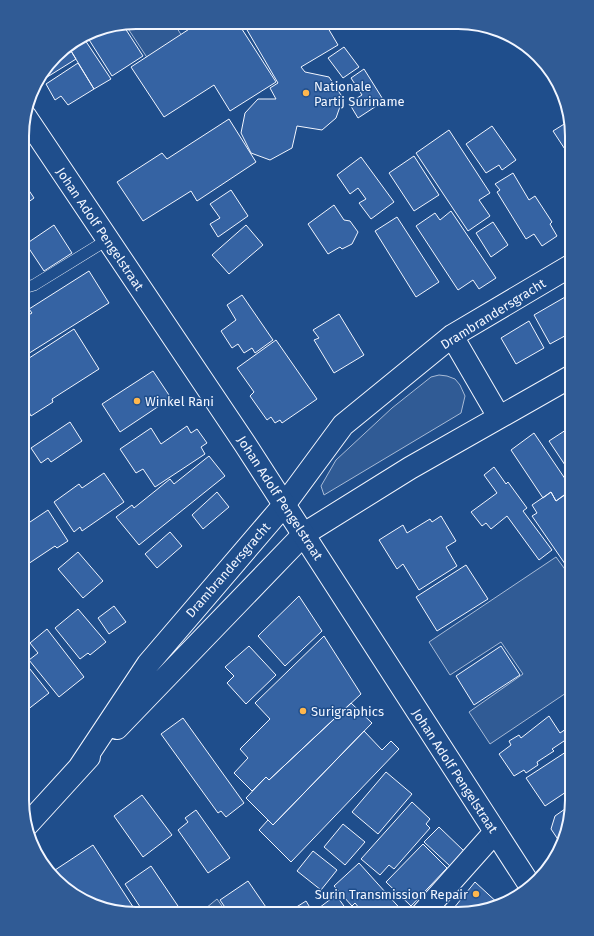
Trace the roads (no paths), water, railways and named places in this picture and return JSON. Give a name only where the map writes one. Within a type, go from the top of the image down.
[{"type":"street","name":"Johan Adolf Pengelstraat","points":[[30,125],[245,444],[527,881]]},
{"type":"street","name":"Drambrandersgracht","points":[[79,768],[148,664],[284,505],[343,425],[452,336],[565,269]]},
{"type":"street","points":[[452,336],[499,417]]},
{"type":"street","name":"Drambrandersgracht","points":[[31,821],[79,768],[304,534],[410,468],[565,380]]},
{"type":"street","points":[[428,907],[495,832]]},
{"type":"lane","points":[[29,286],[34,285],[107,240]]},
{"type":"place","name":"Nationale Partij Suriname","points":[[306,93]]},
{"type":"place","name":"Winkel Rani","points":[[137,401]]},
{"type":"place","name":"Surigraphics","points":[[303,711]]},
{"type":"place","name":"Surin Transmission Repair","points":[[476,894]]}]
